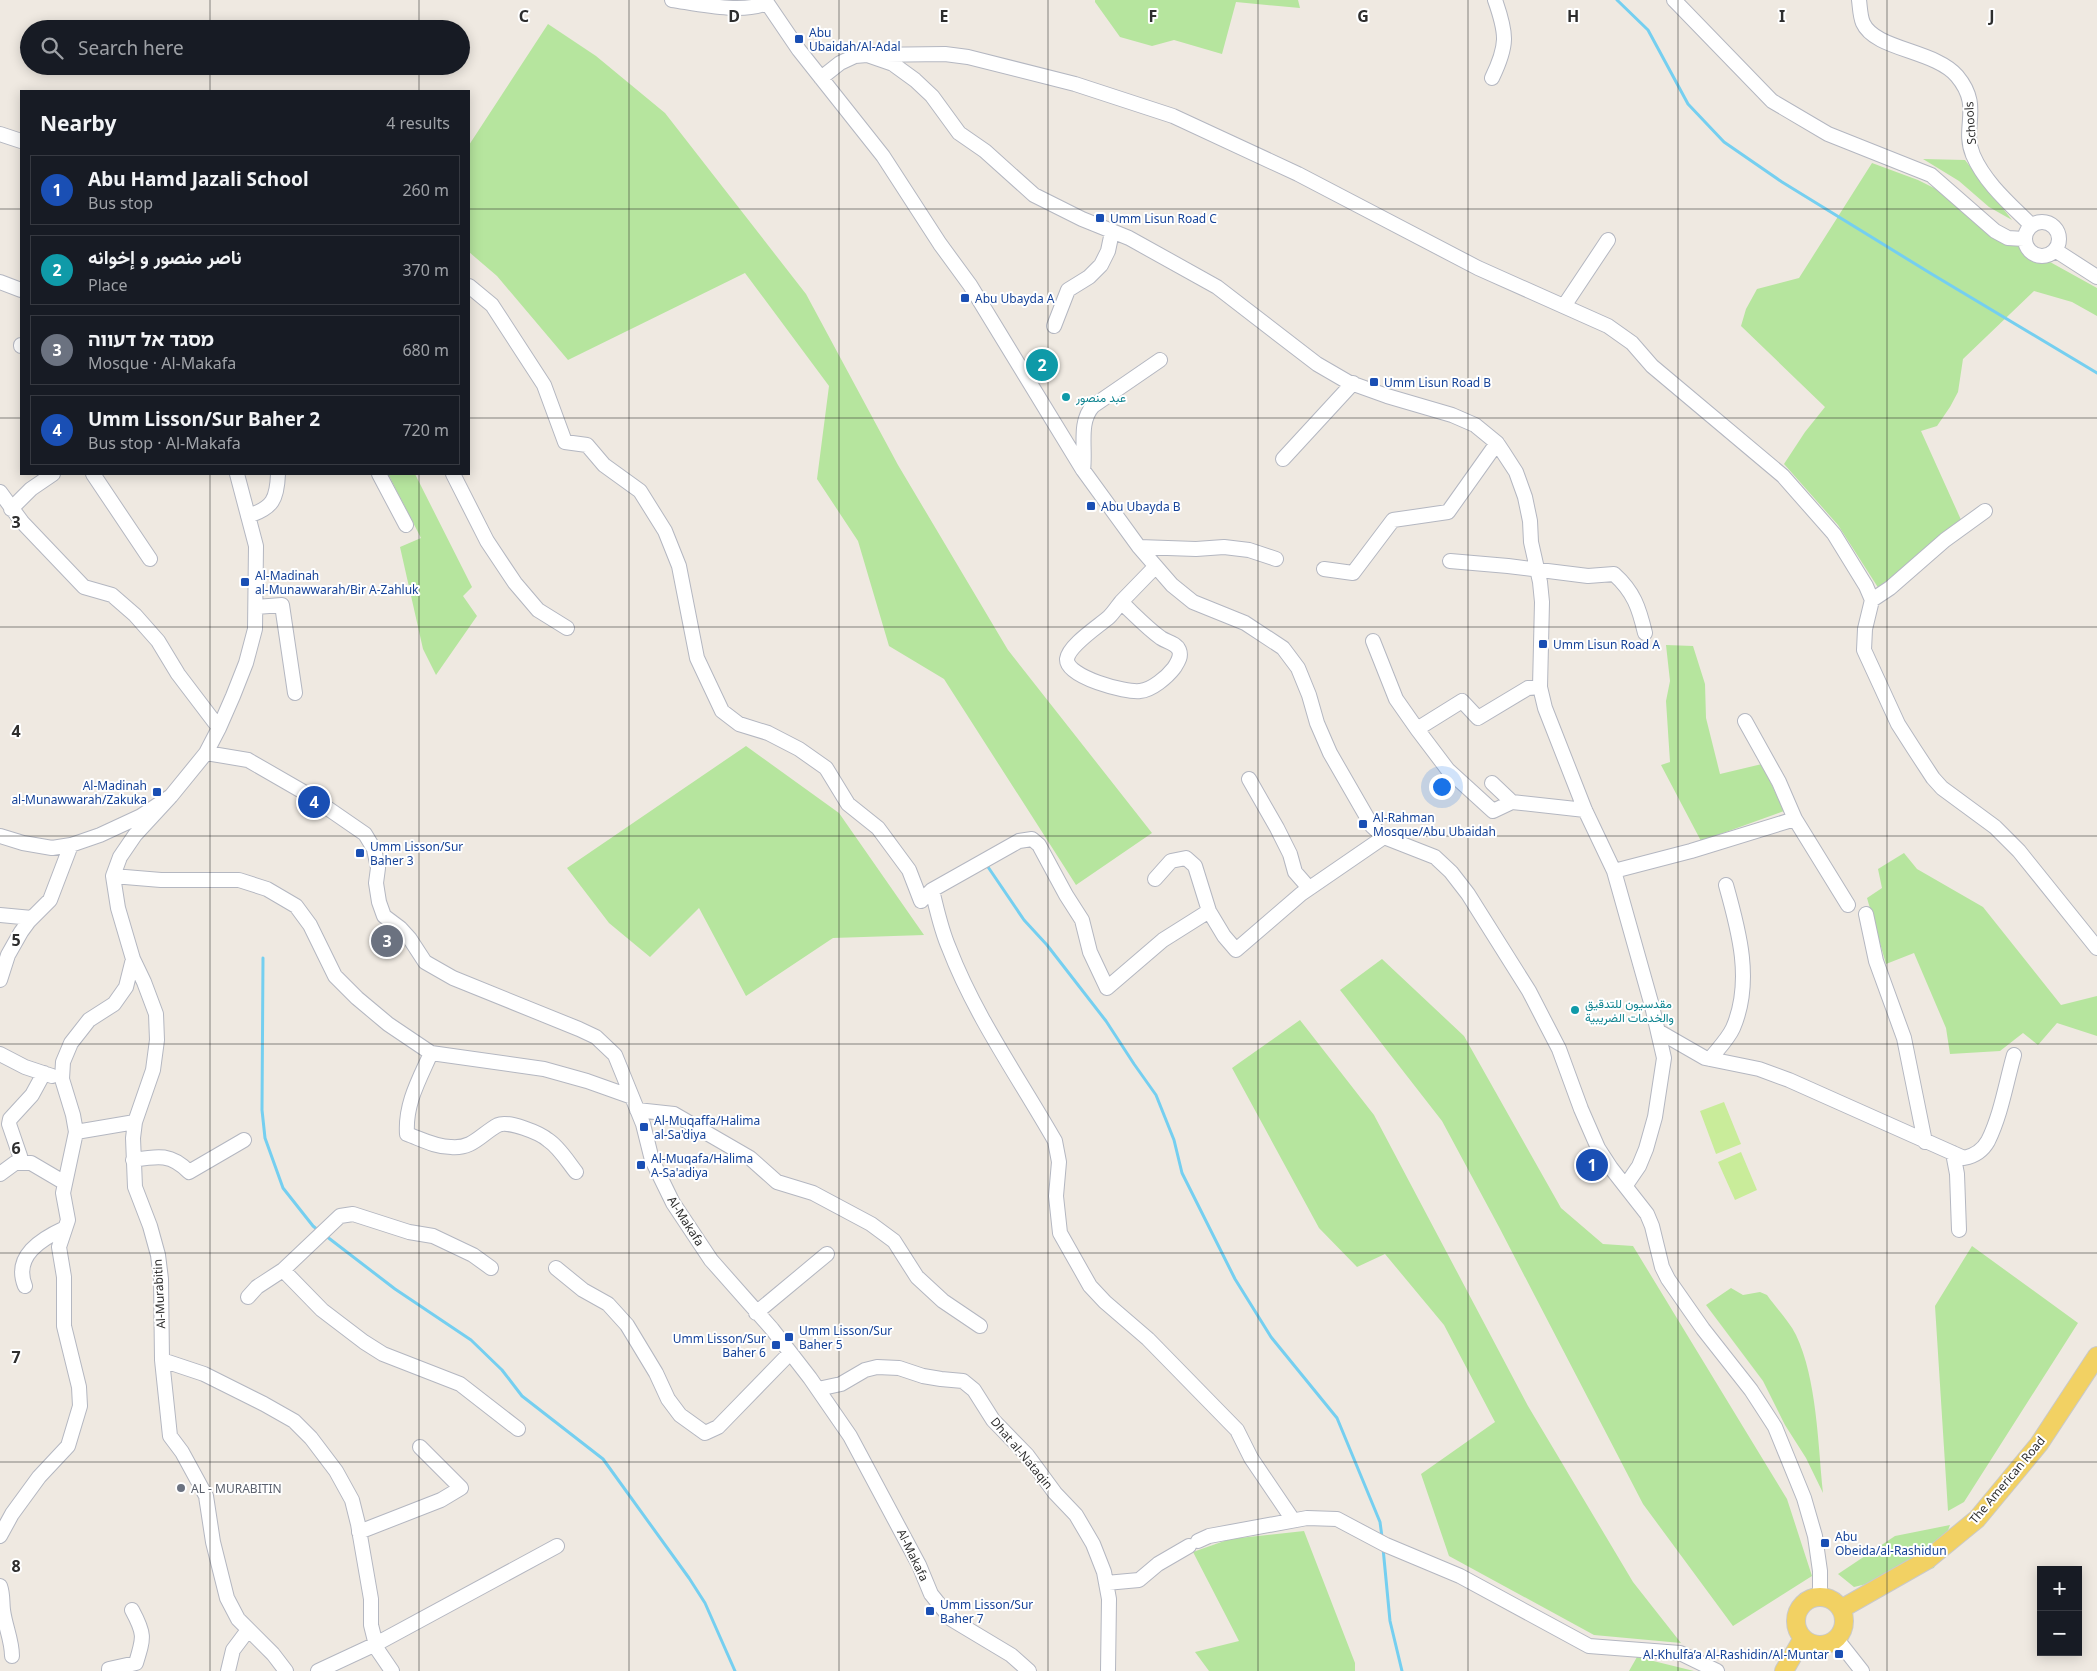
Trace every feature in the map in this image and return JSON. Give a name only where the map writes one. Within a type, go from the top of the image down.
[{"type":"main road","name":"The American Road","points":[[1841,1609],[1927,1560],[1978,1519],[2039,1444],[2097,1356]]},
{"type":"main road","points":[[1820,1597],[1832,1600],[1841,1609],[1843,1624],[1836,1638],[1823,1644],[1816,1644],[1803,1638],[1796,1624],[1799,1608],[1805,1602],[1820,1597]]},
{"type":"main road","points":[[1784,1671],[1803,1638]]},
{"type":"street","points":[[672,0],[744,8],[757,8],[766,2],[821,78],[883,156],[940,244],[970,285],[1083,470],[1139,547],[1172,585],[1193,602],[1245,623],[1283,648],[1298,668],[1309,695],[1317,724],[1330,753],[1358,805],[1372,826],[1384,837],[1435,857],[1451,872],[1468,894],[1529,991],[1559,1049],[1581,1109],[1598,1148],[1647,1214],[1652,1226],[1662,1267],[1668,1279],[1703,1330],[1751,1390],[1775,1428],[1804,1498],[1814,1536],[1820,1571],[1820,1597]]},
{"type":"street","points":[[1492,78],[1501,58],[1505,42],[1502,20],[1495,0]]},
{"type":"street","points":[[1674,0],[1772,101],[1828,134],[1931,176],[1995,231],[2008,238],[2024,239]]},
{"type":"street","name":"Schools","points":[[1859,0],[1863,23],[1873,35],[1884,41],[1939,61],[1955,74],[1965,87],[1971,102],[1970,141],[1973,155],[1989,182],[2031,225]]},
{"type":"street","points":[[821,78],[840,63],[855,56],[945,54],[968,57],[1075,84],[1174,116],[1298,174],[1478,268],[1608,326],[1632,344],[1652,366],[1783,476],[1834,534],[1866,586],[1872,600],[1865,629],[1864,650],[1898,724],[1933,778],[1942,788],[1994,827],[2019,852],[2097,948]]},
{"type":"street","points":[[867,55],[893,64],[915,80],[932,96],[959,133],[985,151],[1016,181],[1034,195],[1082,219],[1129,238],[1217,287],[1317,364],[1353,384],[1452,415],[1475,425],[1497,443],[1516,472],[1525,497],[1542,602],[1540,687],[1545,708],[1585,810],[1614,871],[1664,1058],[1655,1117],[1642,1158],[1626,1185]]},
{"type":"street","points":[[0,134],[20,141]]},
{"type":"street","points":[[2042,222],[2055,228],[2059,239],[2055,250],[2044,256],[2036,255],[2029,250],[2024,239],[2026,231],[2031,225],[2042,222]]},
{"type":"street","points":[[1054,326],[1068,290],[1088,277],[1100,265],[1108,251],[1112,232]]},
{"type":"street","points":[[1564,306],[1608,240]]},
{"type":"street","points":[[2055,250],[2097,277]]},
{"type":"street","points":[[0,282],[20,290]]},
{"type":"street","points":[[470,287],[492,304],[544,385],[565,442],[587,446],[604,465],[640,490],[665,530],[678,566],[697,658],[722,711],[739,724],[768,733],[799,749],[826,768],[848,804],[878,828],[909,870],[921,901],[932,890],[1019,841],[1032,840],[1039,844],[1066,895],[1082,920],[1090,952],[1107,988],[1163,940],[1210,911]]},
{"type":"street","points":[[1083,470],[1086,413],[1093,406],[1160,360]]},
{"type":"street","points":[[1283,459],[1353,384]]},
{"type":"street","points":[[1324,569],[1353,573],[1393,520],[1448,512],[1497,443]]},
{"type":"street","points":[[11,509],[31,489],[52,475]]},
{"type":"street","points":[[94,475],[150,560]]},
{"type":"street","points":[[0,1536],[12,1514],[39,1477],[68,1446],[80,1406],[79,1387],[64,1326],[64,1277],[59,1247],[68,1220],[63,1193],[76,1132],[62,1079],[63,1062],[71,1043],[90,1020],[114,1004],[126,987],[133,959],[118,908],[113,876],[120,857],[135,835],[171,796],[206,753],[219,728],[246,663],[255,629],[256,546],[237,475]]},
{"type":"street","points":[[248,516],[263,511],[270,505],[274,498],[278,475]]},
{"type":"street","points":[[380,475],[406,525]]},
{"type":"street","points":[[454,475],[487,541],[514,583],[538,610],[567,628]]},
{"type":"street","points":[[0,492],[11,509],[41,544],[84,587],[112,595],[135,615],[158,641],[178,674],[219,728]]},
{"type":"street","points":[[1872,600],[1890,588],[1945,540],[1985,511]]},
{"type":"street","points":[[1139,547],[1196,549],[1224,547],[1249,550],[1276,559]]},
{"type":"street","points":[[1450,561],[1588,576],[1614,574],[1626,585],[1639,608],[1645,633]]},
{"type":"street","points":[[1121,602],[1156,634],[1176,645],[1179,650],[1179,660],[1170,671],[1151,687],[1140,692],[1104,686],[1075,670],[1068,663],[1067,658],[1072,649],[1111,615],[1121,602],[1155,567]]},
{"type":"street","points":[[256,607],[282,605],[295,694]]},
{"type":"street","points":[[1374,640],[1396,699],[1448,770],[1493,811],[1512,802],[1585,810]]},
{"type":"street","points":[[1417,729],[1462,701],[1478,718],[1528,688],[1540,687]]},
{"type":"street","points":[[1745,721],[1778,782],[1794,819],[1848,905]]},
{"type":"street","name":"Al-Makafa","points":[[206,753],[248,760],[307,794],[365,834],[374,849],[378,868],[376,883],[379,902],[384,916],[400,928],[410,939],[424,962],[453,978],[596,1038],[615,1055],[643,1124],[652,1160],[673,1203],[711,1260],[772,1329],[818,1389],[850,1436],[876,1482],[936,1600],[951,1619],[1011,1655],[1029,1671]]},
{"type":"street","points":[[1249,779],[1290,854],[1295,872],[1309,888]]},
{"type":"street","points":[[1492,783],[1512,802]]},
{"type":"street","points":[[0,836],[23,843],[52,848],[71,845],[100,835],[141,816],[171,796]]},
{"type":"street","points":[[1614,871],[1691,851],[1794,819]]},
{"type":"street","points":[[1155,879],[1171,861],[1186,858],[1195,866],[1210,911],[1224,936],[1236,950],[1309,888],[1384,837]]},
{"type":"street","points":[[0,980],[8,955],[21,932],[50,900],[71,845]]},
{"type":"street","points":[[113,876],[161,880],[239,880],[267,889],[296,906],[310,925],[336,976],[357,998],[388,1024],[431,1053],[544,1069],[587,1081],[634,1103],[674,1114],[750,1158],[777,1182],[813,1193],[871,1224],[894,1241],[917,1277],[943,1301],[980,1326]]},
{"type":"street","points":[[1710,1059],[1732,1029],[1740,1002],[1743,963],[1739,930],[1726,885]]},
{"type":"street","points":[[932,890],[949,949],[973,1000],[1055,1141],[1059,1162],[1056,1196],[1060,1233],[1073,1257],[1090,1286],[1105,1302],[1148,1339],[1237,1430],[1251,1458],[1293,1520]]},
{"type":"street","points":[[1866,914],[1876,961],[1904,1038],[1925,1142]]},
{"type":"street","points":[[0,915],[32,918]]},
{"type":"street","name":"Al-Murabitin","points":[[133,959],[156,1014],[157,1040],[153,1070],[135,1122],[133,1160],[135,1187],[150,1226],[158,1255],[161,1279],[162,1360],[170,1436],[182,1452],[206,1496],[213,1542],[227,1598],[238,1618],[286,1671]]},
{"type":"street","points":[[1658,1031],[1688,1050],[1710,1059],[1759,1069],[1789,1080],[1964,1158],[1979,1152],[1988,1141],[2014,1055]]},
{"type":"street","points":[[431,1053],[410,1100],[406,1119],[407,1134],[435,1145],[452,1148],[468,1145],[484,1136],[499,1124],[508,1124],[530,1130],[549,1140],[576,1172]]},
{"type":"street","points":[[0,1054],[25,1067],[62,1079]]},
{"type":"street","points":[[20,1156],[9,1124],[10,1119],[32,1095],[44,1073]]},
{"type":"street","points":[[76,1132],[135,1122]]},
{"type":"street","points":[[133,1160],[165,1157],[174,1159],[189,1172],[244,1140]]},
{"type":"street","points":[[1953,1154],[1957,1174],[1959,1230]]},
{"type":"street","points":[[0,1174],[15,1163],[30,1163],[66,1183]]},
{"type":"street","points":[[248,1297],[256,1287],[283,1270],[340,1216],[353,1214],[409,1232],[432,1236],[473,1255],[491,1268]]},
{"type":"street","points":[[25,1286],[22,1278],[23,1262],[32,1248],[47,1236],[65,1228]]},
{"type":"street","points":[[756,1313],[827,1254]]},
{"type":"street","points":[[556,1268],[583,1290],[608,1304],[627,1325],[656,1373],[668,1399],[680,1415],[705,1433],[718,1427],[790,1353]]},
{"type":"street","points":[[283,1270],[322,1310],[364,1342],[383,1354],[460,1384],[518,1428]]},
{"type":"street","points":[[162,1360],[204,1374],[294,1421],[311,1438],[336,1471],[352,1500],[370,1599],[371,1625],[376,1644],[392,1671]]},
{"type":"street","name":"Dhat al-Nataqin","points":[[818,1389],[841,1384],[865,1370],[877,1367],[899,1368],[923,1376],[963,1381],[974,1390],[993,1420],[1026,1455],[1055,1493],[1076,1515],[1093,1544],[1104,1572],[1109,1599],[1108,1671]]},
{"type":"street","points":[[359,1532],[441,1500],[461,1488],[420,1447]]},
{"type":"street","points":[[1106,1583],[1139,1580],[1158,1564],[1209,1536],[1308,1518],[1337,1520],[1386,1545],[1460,1576],[1589,1646],[1680,1653],[1718,1671]]},
{"type":"street","points":[[318,1671],[376,1644],[557,1546]]},
{"type":"street","points":[[0,1586],[3,1594],[3,1610],[12,1642],[12,1656]]},
{"type":"street","points":[[109,1671],[109,1669],[136,1663],[142,1644],[142,1628],[132,1610]]},
{"type":"street","points":[[228,1671],[234,1650],[248,1630]]},
{"type":"street","points":[[1836,1638],[1862,1671]]},
{"type":"green space","points":[[1095,0],[1298,0],[1300,8],[1236,2],[1222,54],[1174,40],[1152,46],[1120,37]]},
{"type":"green space","points":[[548,24],[596,56],[665,113],[806,294],[898,465],[1008,650],[1152,833],[1076,885],[944,679],[889,646],[858,541],[817,479],[829,386],[745,273],[568,360],[497,276],[470,253],[470,143]]},
{"type":"green space","points":[[1923,159],[1965,160],[2012,220],[1989,207],[1959,181]]},
{"type":"green space","points":[[1872,163],[1918,180],[1942,192],[2032,252],[2097,288],[2097,316],[2072,302],[2034,291],[1963,359],[1958,392],[1950,407],[1937,426],[1921,431],[1962,522],[1879,589],[1838,525],[1784,464],[1805,432],[1825,407],[1741,326],[1746,309],[1757,289],[1799,278]]},
{"type":"green space","points":[[389,475],[416,475],[472,587],[463,596],[477,616],[436,675],[423,649],[400,547],[421,538]]},
{"type":"green space","points":[[1666,645],[1693,646],[1705,684],[1706,718],[1720,774],[1762,764],[1784,811],[1701,841],[1661,765],[1670,762],[1666,701],[1670,681]]},
{"type":"green space","points":[[746,746],[839,813],[924,935],[833,938],[746,996],[699,908],[650,957],[609,923],[567,868]]},
{"type":"green space","points":[[1904,853],[1917,869],[1983,907],[2061,1005],[2097,996],[2097,1036],[2057,1023],[2038,1045],[2023,1033],[2000,1051],[1950,1054],[1946,1028],[1914,953],[1886,964],[1867,898],[1882,888],[1878,869]]},
{"type":"green space","points":[[1382,959],[1464,1036],[1561,1208],[1603,1244],[1633,1246],[1787,1499],[1812,1576],[1733,1626],[1643,1504],[1442,1121],[1340,990]]},
{"type":"green space","points":[[1300,1020],[1374,1115],[1528,1406],[1633,1582],[1681,1643],[1594,1635],[1449,1556],[1421,1474],[1495,1422],[1444,1325],[1385,1254],[1357,1267],[1319,1228],[1232,1068]]},
{"type":"green space","points":[[1724,1102],[1741,1144],[1716,1154],[1700,1111]]},
{"type":"green space","points":[[1741,1152],[1757,1190],[1735,1200],[1718,1162]]},
{"type":"green space","points":[[1972,1246],[2078,1323],[1964,1502],[1948,1511],[1935,1306]]},
{"type":"green space","points":[[1731,1288],[1743,1295],[1760,1292],[1767,1295],[1796,1335],[1803,1352],[1812,1392],[1823,1493],[1806,1458],[1785,1425],[1763,1381],[1706,1305]]},
{"type":"green space","points":[[1950,1525],[1934,1568],[1854,1587],[1838,1574],[1895,1536]]},
{"type":"green space","points":[[1304,1531],[1355,1663],[1355,1671],[1209,1671],[1195,1652],[1239,1641],[1193,1552],[1230,1539]]},
{"type":"green space","points":[[1637,1657],[1694,1671],[1629,1671]]},
{"type":"waterway","points":[[1617,0],[1648,30],[1688,104],[1724,142],[1782,182],[2097,373]]},
{"type":"waterway","points":[[986,864],[1024,920],[1047,945],[1106,1021],[1156,1095],[1174,1140],[1182,1173],[1235,1279],[1271,1337],[1337,1418],[1380,1522],[1382,1537]]},
{"type":"waterway","points":[[263,958],[262,1110],[265,1138],[283,1188],[319,1231]]},
{"type":"waterway","points":[[326,1236],[395,1289],[471,1340],[502,1370],[522,1396],[603,1459],[705,1603],[735,1671]]},
{"type":"waterway","points":[[1383,1548],[1390,1621],[1402,1671]]},
{"type":"place","name":"Abu Ubaidah/Al-Adal","points":[[799,39]]},
{"type":"place","name":"Umm Lisun Road C","points":[[1100,218]]},
{"type":"place","name":"Abu Ubayda A","points":[[965,298]]},
{"type":"place","name":"ناصر منصور و إخوانه","points":[[1042,365]]},
{"type":"place","name":"Umm Lisun Road B","points":[[1374,382]]},
{"type":"place","name":"عبد منصور","points":[[1066,397]]},
{"type":"place","name":"Abu Ubayda B","points":[[1091,506]]},
{"type":"place","name":"Al-Madinah al-Munawwarah/Bir A-Zahluk","points":[[245,582]]},
{"type":"place","name":"Umm Lisun Road A","points":[[1543,644]]},
{"type":"place","name":"Al-Madinah al-Munawwarah/Zakuka","points":[[157,792]]},
{"type":"place","name":"Umm Lisson/Sur Baher 2","points":[[314,802]]},
{"type":"place","name":"Al-Rahman Mosque/Abu Ubaidah","points":[[1363,824]]},
{"type":"place","name":"Umm Lisson/Sur Baher 3","points":[[360,853]]},
{"type":"place","name":"מסגד אל דעווה","points":[[387,941]]},
{"type":"place","name":"مقدسيون للتدقيق والخدمات الضريبية","points":[[1575,1010]]},
{"type":"place","name":"Al-Muqaffa/Halima al-Sa'diya","points":[[644,1127]]},
{"type":"place","name":"Al-Muqafa/Halima A-Sa'adiya","points":[[641,1165]]},
{"type":"place","name":"Abu Hamd Jazali School","points":[[1592,1165]]},
{"type":"place","name":"Umm Lisson/Sur Baher 5","points":[[789,1337]]},
{"type":"place","name":"Umm Lisson/Sur Baher 6","points":[[776,1345]]},
{"type":"place","name":"AL - MURABITIN","points":[[181,1488]]},
{"type":"place","name":"Abu Obeida/al-Rashidun","points":[[1825,1543]]},
{"type":"place","name":"Umm Lisson/Sur Baher 7","points":[[930,1611]]},
{"type":"place","name":"Al-Khulfa’a Al-Rashidin/Al-Muntar","points":[[1839,1654]]}]
